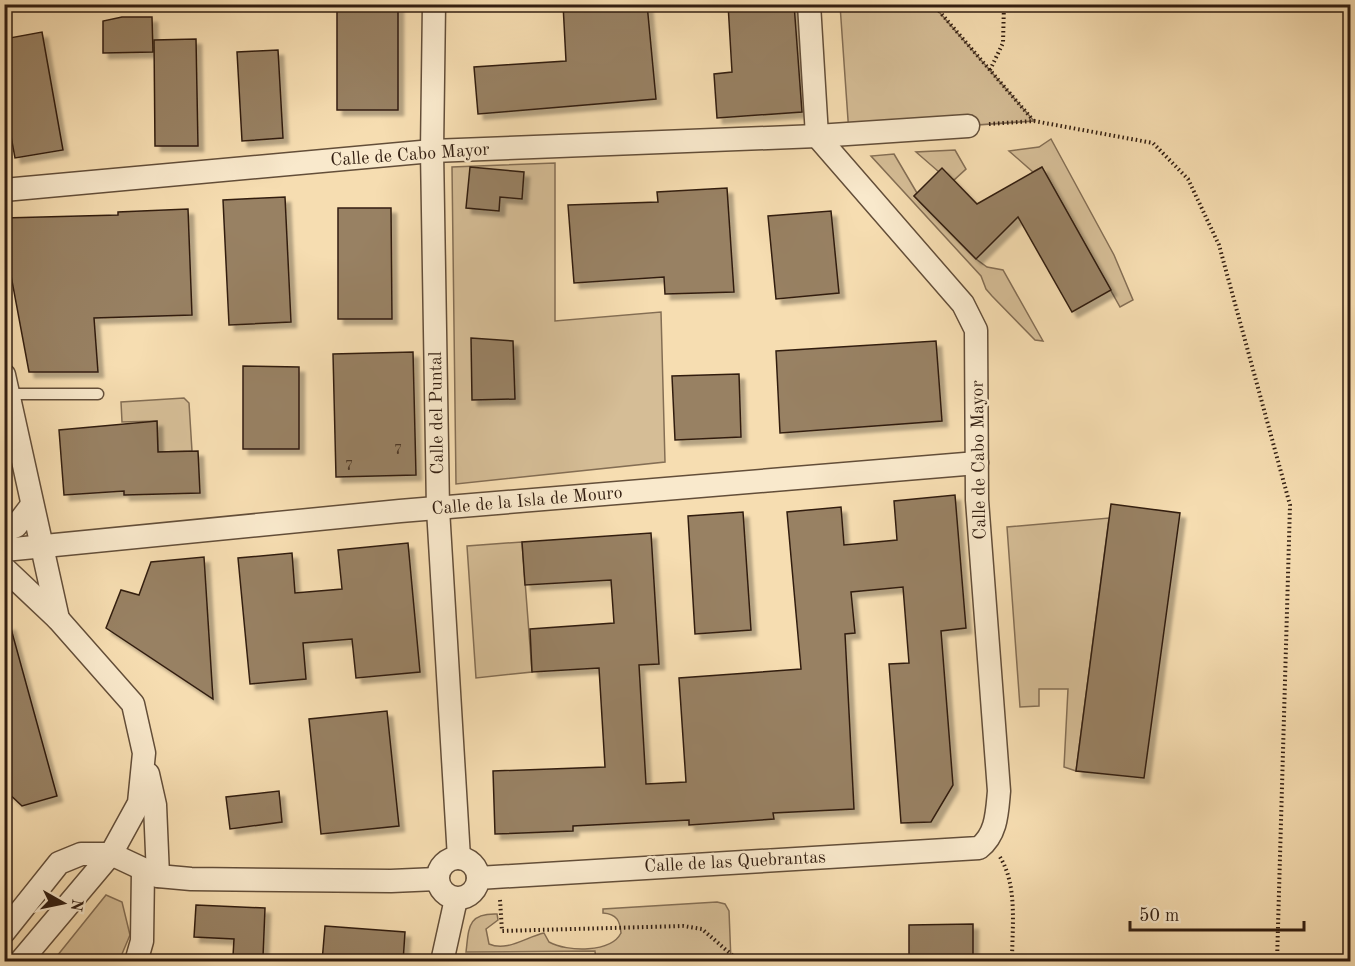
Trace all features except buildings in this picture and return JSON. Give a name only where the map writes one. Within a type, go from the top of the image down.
[{"type":"street","name":"Calle del Puntal","points":[[434,4],[432,151],[438,509],[459,858]]},
{"type":"street","points":[[809,4],[817,136]]},
{"type":"street","name":"Calle de Cabo Mayor","points":[[4,190],[432,151],[817,136],[968,126]]},
{"type":"street","name":"Calle de Cabo Mayor","points":[[817,136],[963,304],[976,330],[977,500],[999,791],[990,840]]},
{"type":"street","points":[[7,385],[58,619]]},
{"type":"street","name":"Calle de la Isla de Mouro","points":[[4,550],[438,509],[978,463]]},
{"type":"street","points":[[4,531],[16,526],[32,505]]},
{"type":"street","points":[[50,582],[62,559],[77,543]]},
{"type":"street","points":[[4,568],[58,619],[133,704],[155,805],[151,873],[142,942],[136,962]]},
{"type":"street","points":[[20,962],[111,854],[139,803],[144,753]]},
{"type":"street","name":"Calle de las Quebrantas","points":[[488,878],[979,848],[990,840]]},
{"type":"street","points":[[4,932],[59,863],[81,854],[111,854],[151,873],[391,881],[437,879]]},
{"type":"street","points":[[459,858],[470,862],[488,878],[477,885],[469,896],[456,899],[441,890],[437,879],[446,861],[459,858]]},
{"type":"street","points":[[442,962],[456,899]]},
{"type":"lane","points":[[7,385],[98,394]]},
{"type":"path","points":[[933,4],[1034,121]]},
{"type":"path","points":[[990,70],[1003,43],[1004,4]]},
{"type":"path","points":[[968,126],[1034,121],[1153,143],[1188,179],[1219,245],[1290,505],[1277,962]]},
{"type":"path","points":[[990,840],[1008,870],[1012,904],[1012,962]]},
{"type":"path","points":[[488,878],[502,931],[683,926],[702,929],[740,962]]},
{"type":"shaded area","points":[[840,5],[933,5],[1034,121],[849,134]]},
{"type":"shaded area","points":[[1051,139],[1114,255],[1133,300],[1120,307],[1042,167],[1033,172],[1009,151],[1039,147]]},
{"type":"shaded area","points":[[955,150],[966,169],[954,180],[939,172],[916,152]]},
{"type":"shaded area","points":[[894,154],[917,193],[914,196],[976,259],[987,267],[1003,270],[1043,341],[1035,340],[992,296],[986,289],[981,276],[871,156]]},
{"type":"shaded area","points":[[555,163],[555,321],[661,312],[665,462],[456,484],[452,167]]},
{"type":"shaded area","points":[[184,398],[189,403],[192,451],[158,452],[157,421],[122,422],[121,402]]},
{"type":"shaded area","points":[[1109,518],[1076,771],[1064,767],[1068,689],[1039,689],[1039,706],[1020,707],[1007,527]]},
{"type":"shaded area","points":[[522,542],[532,672],[476,678],[467,546]]},
{"type":"shaded area","points":[[106,895],[122,902],[130,935],[119,961],[53,961]]},
{"type":"shaded area","points":[[717,902],[725,904],[729,911],[731,961],[596,961],[595,951],[466,952],[471,924],[475,919],[487,914],[497,914],[498,920],[486,929],[489,944],[510,945],[544,933],[549,942],[557,945],[566,948],[588,949],[608,944],[616,940],[621,933],[617,919],[603,913],[603,909]]}]
